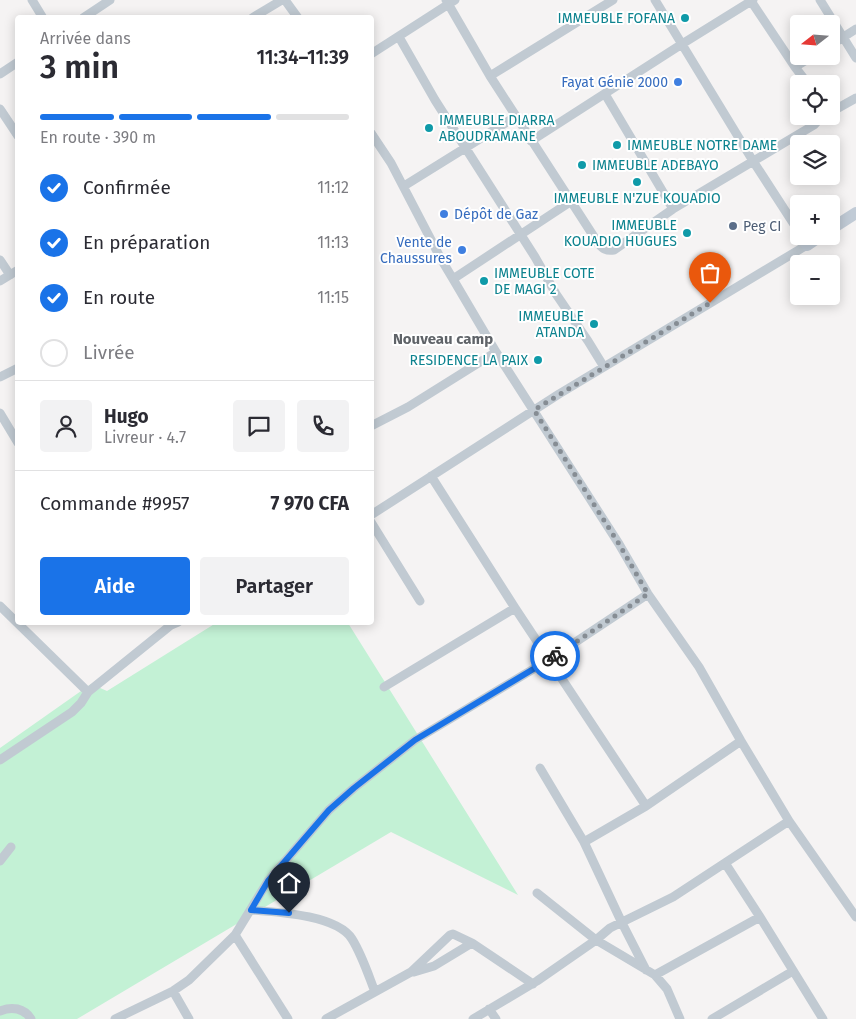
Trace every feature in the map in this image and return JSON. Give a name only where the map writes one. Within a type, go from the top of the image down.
[{"type":"street","points":[[32,0],[41,15]]},
{"type":"street","points":[[88,15],[110,0]]},
{"type":"street","points":[[257,15],[284,0],[296,15]]},
{"type":"street","points":[[490,76],[613,0]]},
{"type":"street","points":[[654,0],[790,218]]},
{"type":"street","points":[[820,0],[856,58]]},
{"type":"street","points":[[374,52],[450,1],[490,76],[531,141],[598,243],[608,251],[614,250],[673,209],[814,125]]},
{"type":"street","points":[[531,141],[752,1],[801,75]]},
{"type":"street","points":[[840,39],[856,29]]},
{"type":"street","points":[[399,37],[465,149],[604,367]]},
{"type":"street","points":[[0,74],[15,64]]},
{"type":"street","points":[[605,94],[673,209]]},
{"type":"street","points":[[840,107],[856,98]]},
{"type":"street","points":[[0,109],[15,132]]},
{"type":"street","points":[[404,186],[516,117]]},
{"type":"street","points":[[374,138],[391,163],[441,258],[496,352],[614,536],[648,594],[698,667],[789,821],[856,917]]},
{"type":"street","points":[[453,279],[570,202]]},
{"type":"street","points":[[840,223],[856,213]]},
{"type":"street","points":[[374,513],[796,245]]},
{"type":"street","points":[[0,260],[14,273],[0,281]]},
{"type":"street","points":[[374,424],[408,407],[496,352]]},
{"type":"street","points":[[0,377],[15,370]]},
{"type":"street","points":[[0,413],[15,437]]},
{"type":"street","points":[[431,476],[515,608],[646,806]]},
{"type":"street","points":[[374,527],[420,601]]},
{"type":"street","points":[[115,1019],[189,980],[234,935],[268,881],[329,810],[354,788],[415,740],[550,659],[648,594]]},
{"type":"street","points":[[0,606],[15,621]]},
{"type":"street","points":[[384,686],[515,608]]},
{"type":"street","points":[[19,625],[88,692]]},
{"type":"street","points":[[0,760],[72,712],[88,692],[171,625]]},
{"type":"street","points":[[584,842],[646,806],[741,741]]},
{"type":"street","points":[[540,768],[584,842],[646,970]]},
{"type":"street","points":[[473,1019],[532,984],[596,940],[610,928],[673,897],[789,821]]},
{"type":"street","points":[[0,861],[11,847]]},
{"type":"street","points":[[725,863],[823,1019]]},
{"type":"street","points":[[538,893],[596,940],[656,975],[667,988],[680,1019]]},
{"type":"street","points":[[251,910],[298,915],[332,923],[344,929],[351,937],[358,951],[375,992]]},
{"type":"street","points":[[656,975],[760,917]]},
{"type":"street","points":[[411,972],[453,934],[472,944],[532,984]]},
{"type":"street","points":[[234,935],[288,1019]]},
{"type":"street","points":[[326,1019],[411,972],[434,966],[472,944]]},
{"type":"street","points":[[712,1019],[793,971]]},
{"type":"street","points":[[173,990],[190,1019]]},
{"type":"street","points":[[0,1011],[6,1008],[19,1008],[31,1019]]},
{"type":"street","points":[[489,1009],[496,1019]]},
{"type":"green space","points":[[213,625],[349,625],[518,895],[391,832],[77,1019],[0,1019],[0,748],[91,684],[107,691]]},
{"type":"way so far","points":[[555,656],[648,594],[619,544],[534,410],[710,303]]},
{"type":"place","name":"IMMEUBLE FOFANA","points":[[685,18]]},
{"type":"place","name":"Fayat Génie 2000","points":[[678,82]]},
{"type":"place","name":"IMMEUBLE DIARRA ABOUDRAMANE","points":[[429,128]]},
{"type":"place","name":"IMMEUBLE NOTRE DAME","points":[[617,145]]},
{"type":"place","name":"IMMEUBLE ADEBAYO","points":[[582,165]]},
{"type":"place","name":"IMMEUBLE N'ZUE KOUADIO","points":[[637,182]]},
{"type":"place","name":"Dépôt de Gaz","points":[[444,214]]},
{"type":"place","name":"Peg CI","points":[[733,226]]},
{"type":"place","name":"IMMEUBLE KOUADIO HUGUES","points":[[687,233]]},
{"type":"place","name":"Vente de Chaussures","points":[[462,250]]},
{"type":"place","name":"IMMEUBLE COTE DE MAGI 2","points":[[484,281]]},
{"type":"place","name":"IMMEUBLE ATANDA","points":[[594,324]]},
{"type":"place","name":"RESIDENCE LA PAIX","points":[[538,360]]},
{"type":"district","name":"Nouveau camp","points":[[443,339]]},
{"type":"route","points":[[289,913],[251,910],[268,881],[329,810],[415,740],[555,656]]}]
